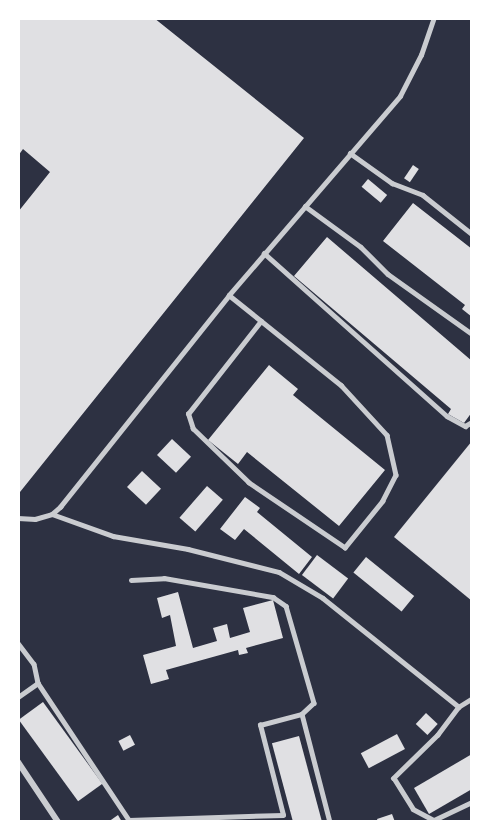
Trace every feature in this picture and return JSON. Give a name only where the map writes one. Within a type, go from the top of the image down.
[{"type":"street","points":[[18,762],[58,822]]},
{"type":"lane","points":[[18,518],[35,519],[52,514],[229,295],[400,96],[421,55],[434,18]]},
{"type":"lane","points":[[350,153],[392,183],[423,195],[472,234]]},
{"type":"lane","points":[[305,206],[361,247],[388,274],[472,333]]},
{"type":"lane","points":[[264,254],[447,416],[465,426],[472,422]]},
{"type":"lane","points":[[229,295],[340,385],[387,435],[396,475],[383,501],[345,548],[249,483],[193,429],[188,414],[261,321]]},
{"type":"lane","points":[[52,514],[113,536],[188,549],[279,572],[323,598],[459,707]]},
{"type":"lane","points":[[18,643],[34,664],[38,683],[129,820],[214,820],[284,815],[260,724],[302,714],[314,703],[286,606],[273,597],[164,578],[131,580]]},
{"type":"lane","points":[[18,697],[38,683]]},
{"type":"lane","points":[[472,699],[459,707],[438,735],[394,778],[413,809],[434,820],[472,802]]},
{"type":"lane","points":[[302,714],[330,822]]},
{"type":"building","points":[[18,18],[154,18],[304,138],[20,492],[18,212],[50,172],[23,149],[18,156]]},
{"type":"building","points":[[413,165],[419,169],[410,182],[404,178]]},
{"type":"building","points":[[368,179],[387,195],[381,203],[362,187]]},
{"type":"building","points":[[413,203],[472,249],[472,317],[462,309],[465,305],[383,241]]},
{"type":"building","points":[[327,237],[472,361],[472,412],[464,423],[448,414],[451,409],[294,276]]},
{"type":"building","points":[[269,365],[298,389],[293,395],[385,470],[339,526],[247,452],[238,464],[208,440]]},
{"type":"building","points":[[172,439],[191,457],[176,473],[157,455]]},
{"type":"building","points":[[472,441],[472,601],[394,537]]},
{"type":"building","points":[[142,471],[161,489],[146,505],[127,487]]},
{"type":"building","points":[[207,486],[223,500],[195,531],[179,518]]},
{"type":"building","points":[[245,497],[260,508],[257,512],[312,557],[299,574],[244,529],[235,540],[220,529]]},
{"type":"building","points":[[317,555],[348,578],[333,598],[302,575]]},
{"type":"building","points":[[366,557],[414,596],[402,612],[353,573]]},
{"type":"building","points":[[178,592],[193,648],[217,641],[213,628],[227,624],[230,638],[250,632],[243,608],[273,600],[283,638],[246,648],[248,653],[239,655],[238,650],[166,670],[169,679],[151,684],[143,655],[176,646],[170,615],[162,618],[157,598]]},
{"type":"building","points":[[43,702],[102,784],[78,801],[19,720]]},
{"type":"building","points":[[426,713],[438,724],[427,735],[416,724]]},
{"type":"building","points":[[397,734],[405,749],[369,768],[361,753]]},
{"type":"building","points":[[130,735],[135,745],[123,751],[118,741]]},
{"type":"building","points":[[299,736],[322,822],[293,822],[272,743]]},
{"type":"building","points":[[472,754],[472,789],[429,814],[414,788]]},
{"type":"building","points":[[392,814],[395,822],[378,822],[377,819]]},
{"type":"building","points":[[118,815],[122,822],[108,822]]}]
